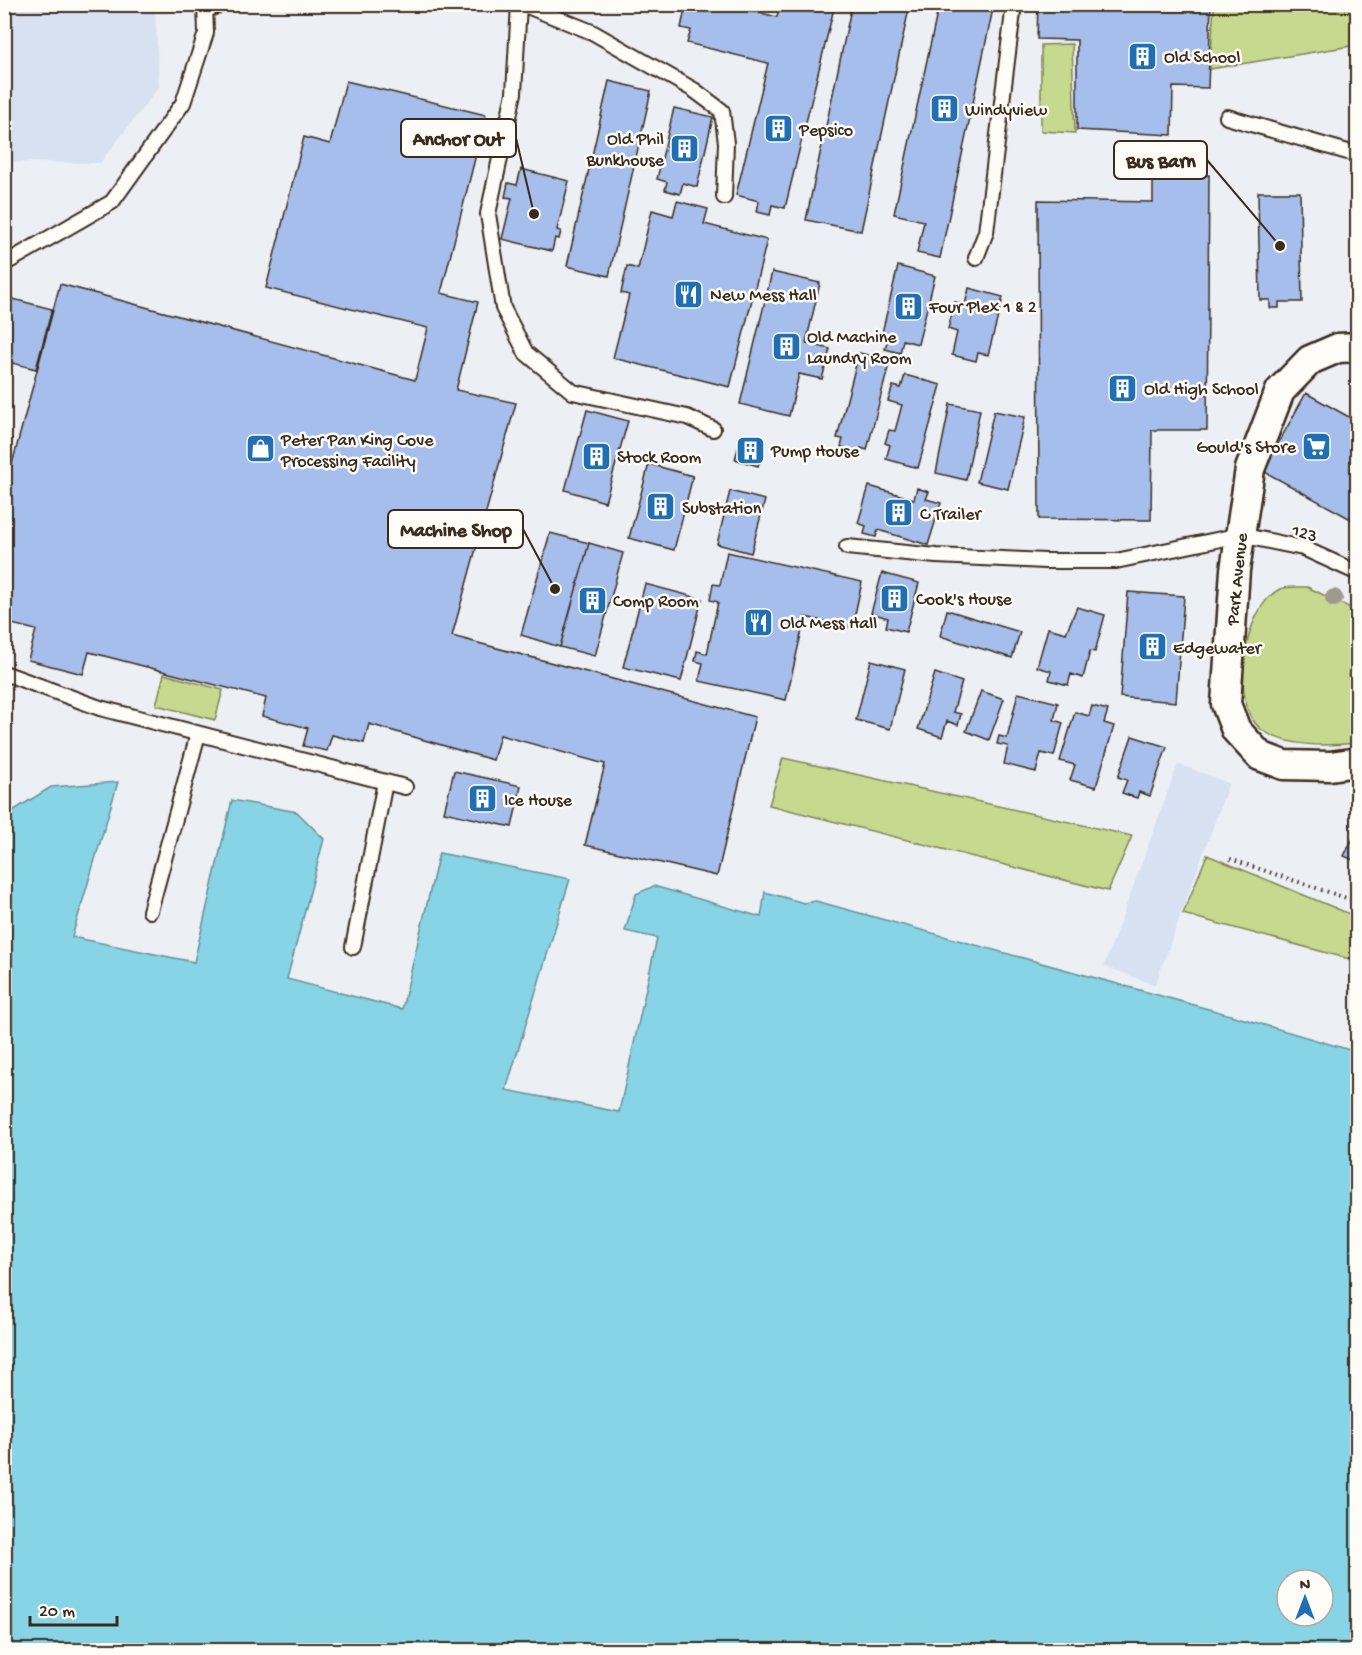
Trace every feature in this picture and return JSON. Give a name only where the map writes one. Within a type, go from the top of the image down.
[{"type":"street","name":"Park Avenue","points":[[1358,347],[1338,348],[1310,360],[1280,391],[1250,469],[1235,570],[1226,704],[1236,730],[1260,756],[1284,765],[1330,765],[1358,762]]},
{"type":"lane","points":[[4,264],[112,202],[183,103],[206,33],[206,7],[222,4]]},
{"type":"lane","points":[[713,429],[687,417],[573,392],[526,353],[503,308],[488,214],[514,93],[521,4],[592,32],[694,90],[722,111],[726,143],[724,197]]},
{"type":"lane","points":[[976,258],[986,232],[1014,4]]},
{"type":"lane","points":[[1227,117],[1358,155]]},
{"type":"lane","points":[[847,547],[946,556],[1116,561],[1240,535]]},
{"type":"lane","name":"123","points":[[1240,535],[1303,548],[1358,573]]},
{"type":"lane","points":[[4,673],[100,708],[405,787]]},
{"type":"lane","points":[[150,911],[198,734]]},
{"type":"lane","points":[[353,947],[385,782]]},
{"type":"path","points":[[1230,858],[1358,902]]},
{"type":"shaded area","points":[[5,4],[155,5],[159,87],[100,163],[5,162]]},
{"type":"shaded area","points":[[1178,764],[1229,783],[1155,985],[1104,966]]},
{"type":"green space","points":[[1214,5],[1357,5],[1357,45],[1210,69]]},
{"type":"green space","points":[[1072,44],[1075,133],[1041,131],[1041,45]]},
{"type":"green space","points":[[1307,587],[1357,611],[1357,658],[1349,676],[1357,680],[1357,743],[1308,744],[1272,736],[1262,730],[1251,718],[1245,700],[1244,657],[1257,615],[1267,599],[1280,589]]},
{"type":"green space","points":[[164,674],[223,690],[215,720],[156,705]]},
{"type":"green space","points":[[783,758],[1132,836],[1108,891],[769,805]]},
{"type":"green space","points":[[1207,855],[1357,917],[1357,961],[1183,914]]},
{"type":"water","points":[[118,782],[72,937],[194,962],[232,800],[297,812],[324,839],[287,979],[402,1009],[439,853],[570,879],[506,1090],[619,1112],[657,938],[625,931],[636,894],[654,886],[761,917],[765,892],[804,903],[816,901],[1357,1052],[1357,1650],[5,1650],[5,813],[11,812],[51,787]]},
{"type":"building","name":"Pepsico","points":[[686,4],[725,4],[777,17],[780,4],[835,4],[785,208],[772,205],[770,215],[757,212],[759,201],[736,195],[768,63],[687,43],[691,30],[681,28]]},
{"type":"building","points":[[852,4],[910,4],[861,231],[806,220]]},
{"type":"building","name":"Windyview","points":[[939,4],[994,4],[940,258],[917,253],[924,221],[894,214]]},
{"type":"building","name":"Old School","points":[[1038,4],[1211,4],[1208,88],[1173,87],[1172,135],[1077,130],[1077,40],[1037,39]]},
{"type":"building","name":"Peter Pan King Cove Processing Facility","points":[[346,81],[486,115],[441,293],[478,302],[456,390],[516,403],[452,636],[755,717],[717,876],[585,845],[605,764],[500,735],[493,760],[369,724],[364,743],[332,735],[327,751],[303,746],[308,728],[262,716],[266,698],[89,652],[83,674],[28,660],[36,630],[4,622],[4,494],[60,284],[415,380],[428,328],[266,288],[304,137],[330,144]]},
{"type":"building","points":[[609,81],[651,91],[609,276],[567,266]]},
{"type":"building","name":"Old Phil Bunkhouse","points":[[674,108],[713,117],[697,187],[683,183],[680,194],[665,190],[667,182],[657,179]]},
{"type":"building","points":[[521,169],[569,181],[557,230],[561,231],[559,239],[555,238],[552,251],[502,239],[512,198],[505,197],[508,183],[517,185]]},
{"type":"building","name":"Old High School","points":[[1153,175],[1209,175],[1207,430],[1152,430],[1151,520],[1039,519],[1038,200],[1153,202]]},
{"type":"building","points":[[1258,192],[1300,192],[1302,302],[1279,302],[1279,308],[1270,308],[1270,300],[1260,300]]},
{"type":"building","name":"New Mess Hall","points":[[677,201],[708,209],[704,224],[767,240],[730,387],[613,358],[629,295],[621,293],[627,266],[638,269],[652,210],[673,216]]},
{"type":"building","name":"Four Plex 1 & 2","points":[[898,266],[935,276],[918,344],[903,340],[900,353],[885,349],[888,338],[881,337]]},
{"type":"building","name":"Old Machine Laundry Room","points":[[772,272],[820,283],[806,343],[830,349],[822,379],[799,374],[789,416],[740,404]]},
{"type":"building","points":[[969,288],[1003,297],[988,355],[978,353],[976,361],[952,355],[957,332],[948,329],[955,302],[965,305]]},
{"type":"building","points":[[5,297],[52,309],[36,369],[4,361]]},
{"type":"building","name":"Old Machine Laundry Room","points":[[859,353],[890,360],[867,450],[861,448],[860,452],[841,447],[843,439],[837,438]]},
{"type":"building","points":[[905,375],[941,385],[918,468],[886,459],[890,445],[885,443],[889,430],[895,431],[902,405],[888,401],[893,386],[901,388]]},
{"type":"building","name":"Gould's Store","points":[[1306,393],[1358,422],[1358,523],[1263,471]]},
{"type":"building","points":[[950,404],[980,410],[966,480],[936,473]]},
{"type":"building","name":"Stock Room","points":[[587,410],[628,421],[605,502],[565,490]]},
{"type":"building","points":[[994,411],[1025,417],[1008,489],[977,482]]},
{"type":"building","name":"Pump House","points":[[742,435],[765,442],[758,466],[735,459]]},
{"type":"building","name":"Substation","points":[[649,464],[693,476],[674,550],[629,538]]},
{"type":"building","name":"C Trailer","points":[[869,486],[914,499],[917,488],[929,492],[926,499],[941,503],[928,545],[878,530],[876,537],[864,534],[866,526],[858,523]]},
{"type":"building","points":[[730,491],[765,500],[751,553],[717,544]]},
{"type":"building","points":[[550,533],[589,543],[560,647],[521,635]]},
{"type":"building","name":"Comp Room","points":[[589,543],[623,553],[595,656],[560,647]]},
{"type":"building","name":"Old Mess Hall","points":[[727,552],[862,582],[852,628],[805,617],[786,700],[699,681],[703,663],[695,661],[697,651],[707,654],[718,602],[710,600],[713,584],[720,585]]},
{"type":"building","name":"Cook's House","points":[[882,573],[919,583],[906,632],[886,627],[888,618],[871,613]]},
{"type":"building","points":[[645,584],[702,599],[681,681],[623,667]]},
{"type":"building","name":"Edgewater","points":[[1128,592],[1184,596],[1176,702],[1120,697]]},
{"type":"building","points":[[1077,607],[1105,615],[1095,652],[1090,651],[1083,678],[1071,674],[1068,685],[1049,680],[1051,671],[1037,667],[1048,628],[1066,633]]},
{"type":"building","points":[[947,610],[1020,632],[1012,658],[940,636]]},
{"type":"building","points":[[871,660],[905,669],[890,729],[856,720]]},
{"type":"building","points":[[1358,661],[1358,678],[1351,675]]},
{"type":"building","points":[[935,673],[962,682],[953,712],[961,714],[958,725],[947,721],[942,737],[918,729]]},
{"type":"building","points":[[981,691],[1004,699],[989,740],[966,731]]},
{"type":"building","points":[[1018,693],[1058,703],[1054,720],[1063,723],[1054,756],[1041,753],[1036,772],[1004,764],[1008,746],[997,744],[999,736],[1007,738]]},
{"type":"building","points":[[1092,706],[1108,710],[1104,723],[1114,726],[1096,787],[1070,780],[1075,765],[1060,761],[1075,712],[1089,716]]},
{"type":"building","points":[[1132,736],[1167,747],[1150,796],[1139,792],[1137,798],[1122,793],[1127,780],[1118,777]]},
{"type":"building","name":"Ice House","points":[[454,771],[521,786],[512,827],[444,812]]},
{"type":"building","points":[[1358,829],[1358,862],[1344,856]]},
{"type":"place","name":"Old School","points":[[1143,56]]},
{"type":"place","name":"Windyview","points":[[944,109]]},
{"type":"place","name":"Pepsico","points":[[778,129]]},
{"type":"place","name":"Old Phil Bunkhouse","points":[[685,148]]},
{"type":"place","name":"Anchor Out","points":[[534,214]]},
{"type":"place","name":"Bus Barn","points":[[1280,246]]},
{"type":"place","name":"New Mess Hall","points":[[689,294]]},
{"type":"place","name":"Four Plex 1 & 2","points":[[908,306]]},
{"type":"place","name":"Old Machine Laundry Room","points":[[786,346]]},
{"type":"place","name":"Old High School","points":[[1123,388]]},
{"type":"place","name":"Gould's Store","points":[[1317,446]]},
{"type":"place","name":"Peter Pan King Cove Processing Facility","points":[[260,449]]},
{"type":"place","name":"Pump House","points":[[750,450]]},
{"type":"place","name":"Stock Room","points":[[596,456]]},
{"type":"place","name":"Substation","points":[[661,507]]},
{"type":"place","name":"C Trailer","points":[[899,513]]},
{"type":"place","name":"Machine Shop","points":[[555,589]]},
{"type":"place","name":"Cook's House","points":[[895,598]]},
{"type":"place","name":"Comp Room","points":[[592,600]]},
{"type":"place","name":"Old Mess Hall","points":[[759,622]]},
{"type":"place","name":"Edgewater","points":[[1152,647]]},
{"type":"place","name":"Ice House","points":[[483,799]]}]
